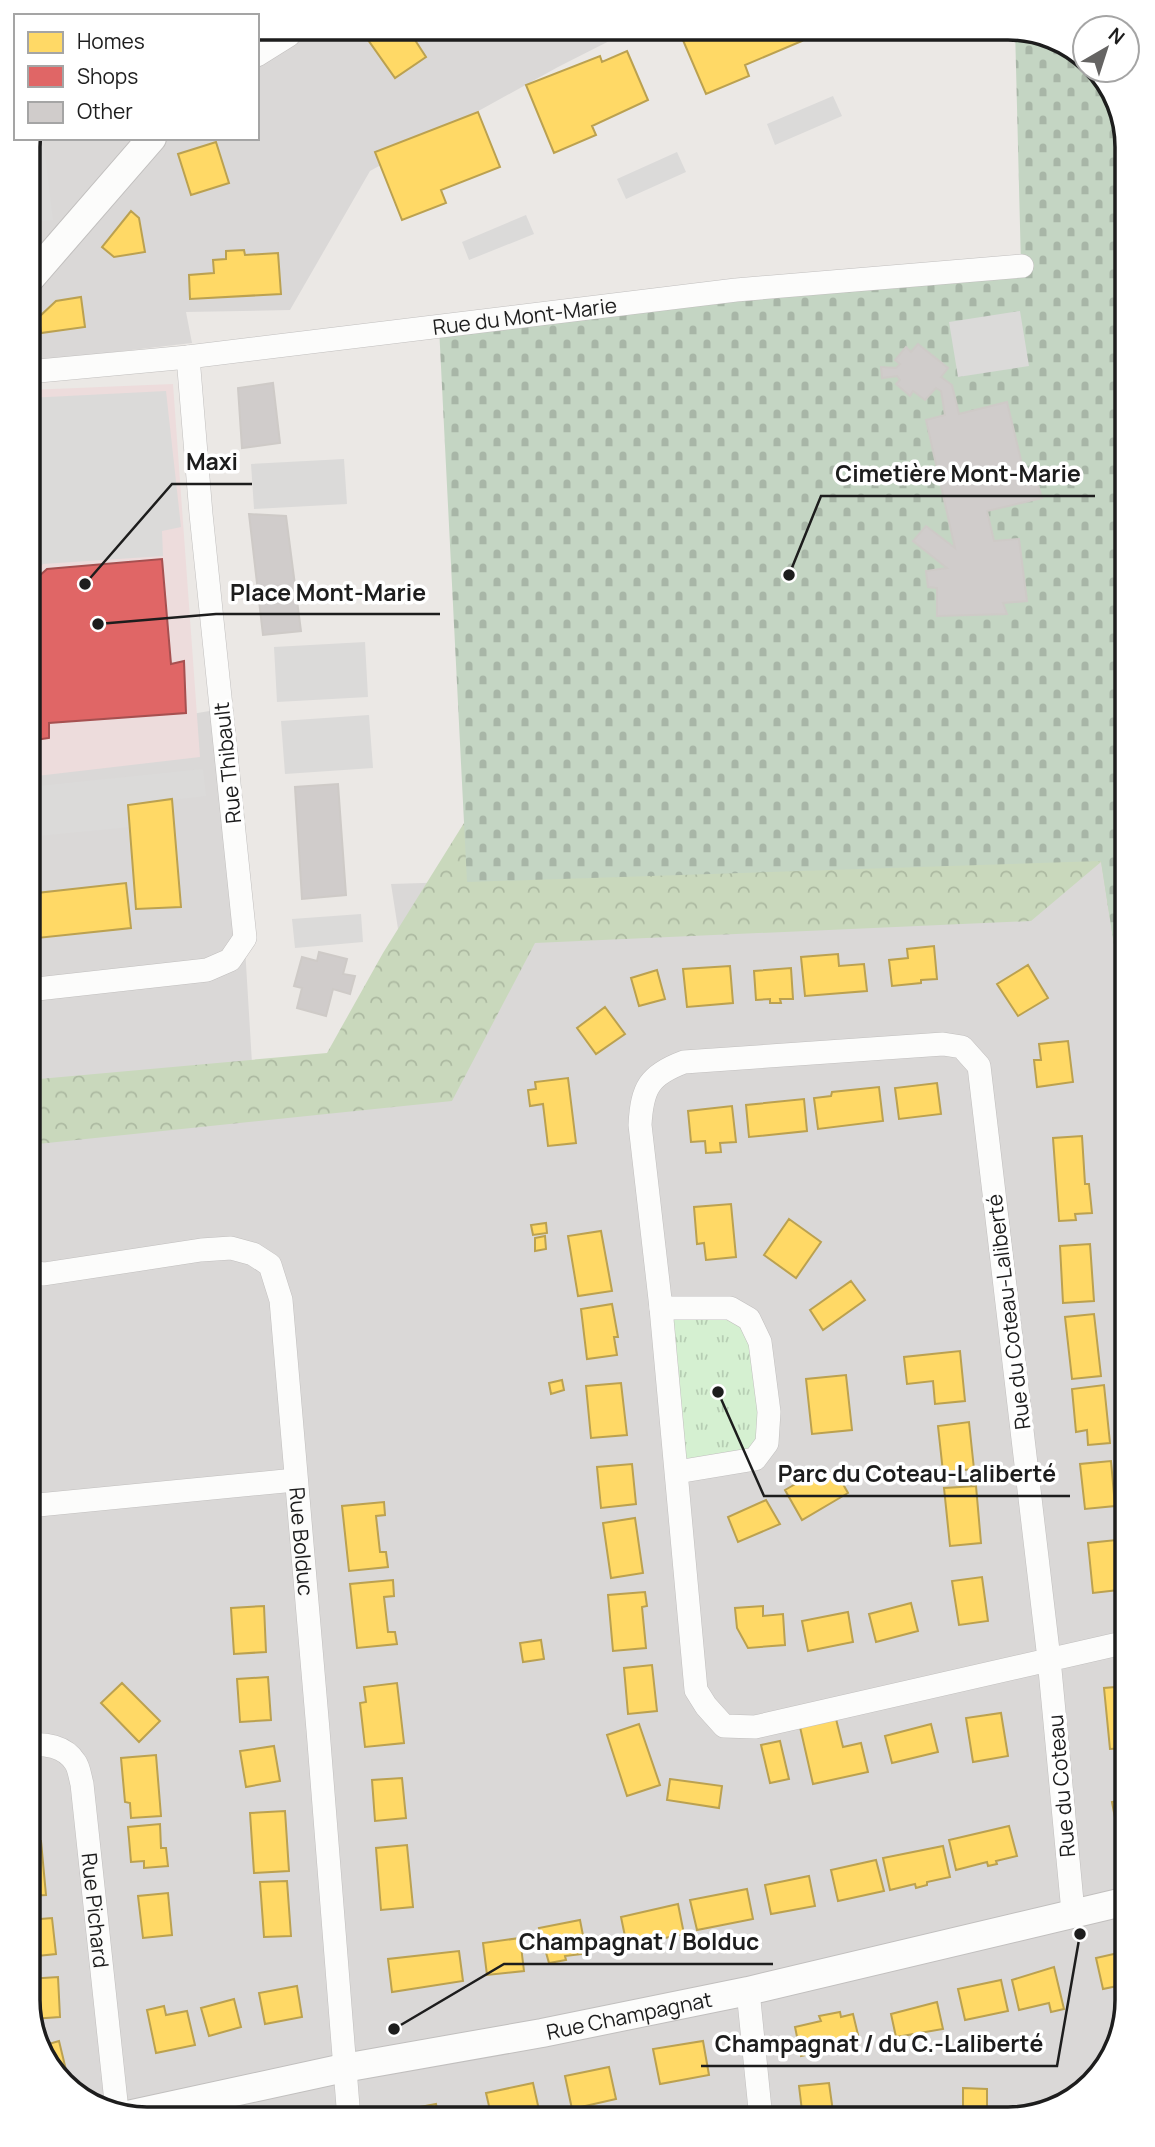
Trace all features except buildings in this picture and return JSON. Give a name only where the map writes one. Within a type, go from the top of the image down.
[{"type":"street","points":[[259,54],[281,40]]},
{"type":"street","points":[[40,267],[150,140]]},
{"type":"street","name":"Rue du Mont-Marie","points":[[40,371],[188,357],[736,290],[1021,266]]},
{"type":"street","name":"Rue Thibault","points":[[40,989],[207,971],[230,960],[244,938],[201,514],[188,357]]},
{"type":"street","name":"Rue du Coteau-Laliberté","points":[[943,1044],[962,1046],[979,1066],[1049,1659],[755,1727],[724,1726],[696,1690],[661,1308],[640,1125],[641,1099],[648,1083],[666,1069],[684,1062],[943,1044]]},
{"type":"street","name":"Rue Bolduc","points":[[40,1274],[201,1250],[231,1248],[253,1254],[270,1265],[277,1280],[281,1300],[318,1730],[348,2107]]},
{"type":"street","points":[[661,1308],[730,1308],[748,1319],[760,1342],[769,1412],[767,1443],[755,1459],[677,1472]]},
{"type":"street","points":[[40,1505],[295,1480]]},
{"type":"street","points":[[1049,1659],[1115,1645]]},
{"type":"street","name":"Rue du Coteau","points":[[1049,1659],[1073,1912]]},
{"type":"street","name":"Rue Pichard","points":[[40,1744],[60,1749],[75,1761],[82,1784],[116,2102]]},
{"type":"street","name":"Rue Champagnat","points":[[165,2107],[344,2068],[542,2033],[748,1991],[1115,1903]]},
{"type":"street","points":[[748,1991],[760,2107]]},
{"type":"shaded area","points":[[259,40],[611,40],[370,171],[290,310],[186,312],[192,343],[40,361],[40,140],[259,140]]},
{"type":"shaded area","points":[[833,96],[842,116],[775,145],[767,124]]},
{"type":"shaded area","points":[[40,140],[43,140],[53,220],[40,221]]},
{"type":"shaded area","points":[[677,152],[686,172],[626,199],[617,179]]},
{"type":"shaded area","points":[[526,215],[534,234],[469,260],[462,242]]},
{"type":"shaded area","points":[[1020,311],[1029,366],[958,377],[949,322]]},
{"type":"shaded area","points":[[173,384],[200,757],[40,776],[40,390]]},
{"type":"shaded area","points":[[166,391],[181,527],[162,531],[163,556],[43,564],[40,568],[40,397]]},
{"type":"shaded area","points":[[344,459],[347,504],[254,509],[251,464]]},
{"type":"shaded area","points":[[365,642],[368,697],[277,702],[274,647]]},
{"type":"shaded area","points":[[221,709],[244,931],[253,1080],[421,1076],[391,884],[1102,861],[1115,948],[1115,1999],[1114,2013],[1104,2047],[1088,2070],[1067,2089],[1028,2105],[1007,2107],[141,2107],[100,2096],[88,2089],[62,2065],[48,2040],[40,1999],[40,740]]},
{"type":"shaded area","points":[[369,715],[373,768],[285,774],[281,721]]},
{"type":"shaded area","points":[[203,769],[206,796],[129,805],[131,827],[40,836],[40,786]]},
{"type":"shaded area","points":[[361,914],[363,942],[295,948],[292,919]]},
{"type":"green space","points":[[1015,40],[1048,48],[1071,61],[1071,84],[1094,84],[1107,107],[1115,148],[1115,951],[1101,861],[467,882],[439,327],[1021,266]]},
{"type":"green space","points":[[1115,819],[1115,951],[1101,862],[1031,921],[535,943],[452,1101],[40,1144],[40,1079],[327,1053],[383,953],[464,823]]},
{"type":"green space","points":[[661,1308],[749,1319],[767,1443],[677,1472]]},
{"type":"place","name":"Cimetière Mont-Marie","points":[[789,575]]},
{"type":"place","name":"Maxi","points":[[85,584]]},
{"type":"place","name":"Place Mont-Marie","points":[[98,624]]},
{"type":"place","name":"Parc du Coteau-Laliberté","points":[[718,1392]]},
{"type":"place","name":"Champagnat / du C.-Laliberté","points":[[1080,1934]]},
{"type":"place","name":"Champagnat / Bolduc","points":[[394,2029]]}]
